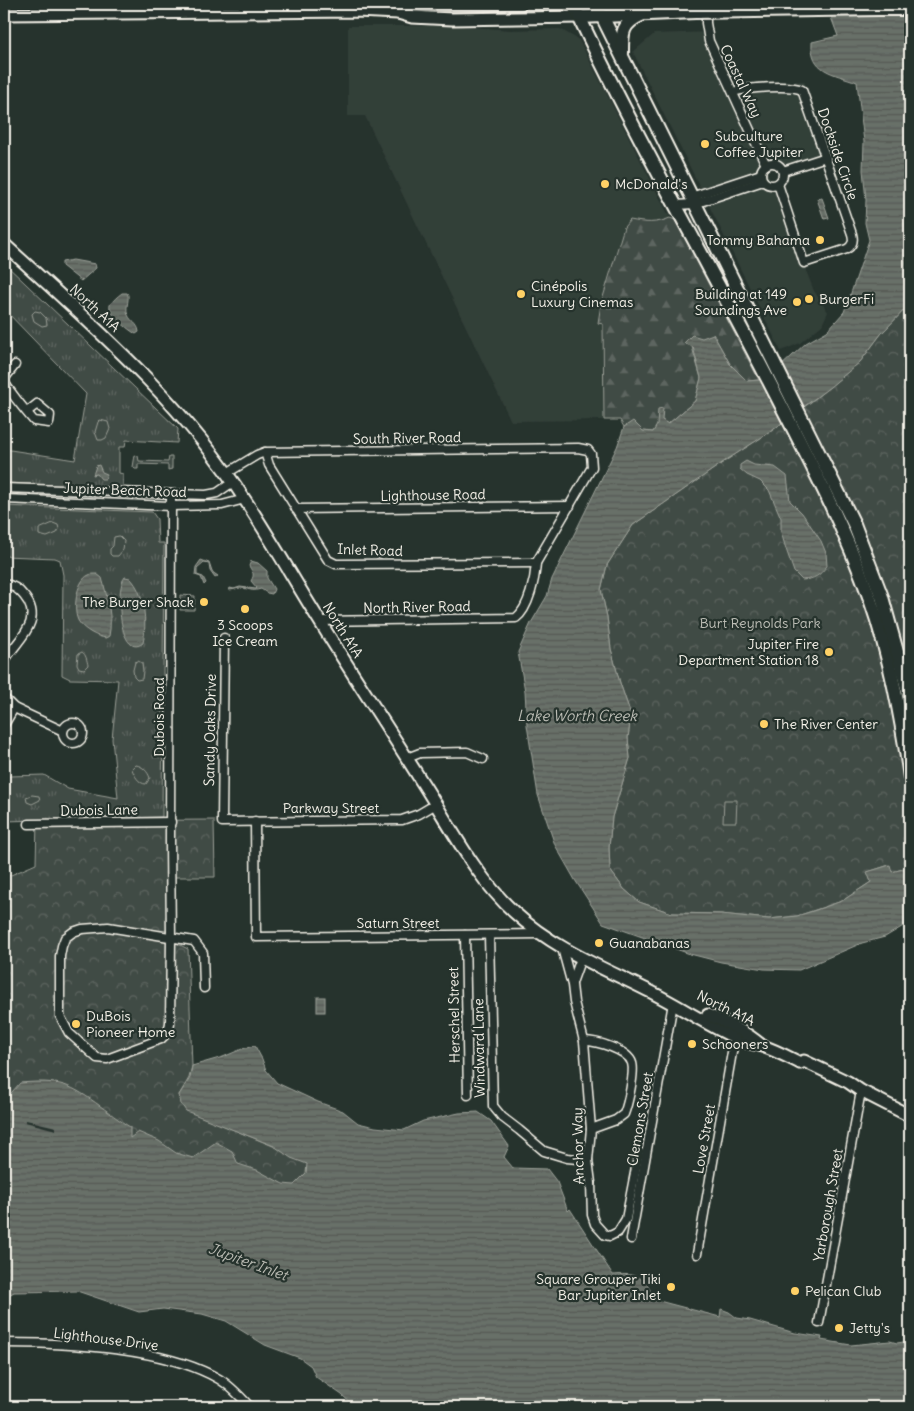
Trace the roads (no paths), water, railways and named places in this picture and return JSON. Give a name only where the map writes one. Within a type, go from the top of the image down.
[{"type":"main road","points":[[574,4],[676,205],[846,507],[869,560],[893,631],[910,699]]},
{"type":"main road","points":[[596,4],[693,200],[768,366]]},
{"type":"main road","points":[[580,17],[695,12],[910,9]]},
{"type":"main road","points":[[622,56],[624,28],[633,18],[641,14]]},
{"type":"main road","points":[[799,426],[843,530],[881,634],[899,705],[910,777]]},
{"type":"street","points":[[398,13],[413,6],[521,4]]},
{"type":"street","name":"Coastal Way","points":[[706,4],[706,23],[709,41],[766,165]]},
{"type":"street","points":[[4,14],[21,10],[357,11],[452,19],[580,17]]},
{"type":"street","name":"Dockside Circle","points":[[733,92],[749,88],[794,88],[802,90],[852,234],[853,242],[847,249],[804,263],[778,184]]},
{"type":"street","points":[[783,171],[826,157]]},
{"type":"street","points":[[766,165],[779,165],[783,171],[783,178],[778,184],[768,185],[762,177],[766,165]]},
{"type":"street","points":[[676,205],[762,177]]},
{"type":"street","name":"North A1A","points":[[4,244],[167,398],[218,459],[436,804],[466,855],[487,884],[515,914],[562,948],[736,1032],[748,1044],[762,1046],[800,1063],[804,1061],[841,1078],[861,1091],[910,1116]]},
{"type":"street","points":[[15,365],[4,380],[27,412]]},
{"type":"street","name":"South River Road","points":[[230,478],[257,455],[265,452],[578,448],[588,450],[591,454],[592,467],[570,506]]},
{"type":"street","name":"Inlet Road","points":[[265,452],[269,465],[328,560],[336,564],[536,563]]},
{"type":"street","name":"Jupiter Beach Road","points":[[4,488],[206,495],[217,493],[230,478]]},
{"type":"street","name":"Dubois Road","points":[[171,495],[170,822],[172,988],[170,1023],[168,1032],[161,1039],[107,1059],[97,1058],[69,1033],[60,1016],[60,956],[66,938],[73,932],[82,929],[108,927],[171,938]]},
{"type":"street","name":"Jupiter Beach Road","points":[[4,499],[171,506],[222,505],[244,499]]},
{"type":"street","points":[[536,563],[570,506]]},
{"type":"street","name":"Lighthouse Road","points":[[296,509],[570,506]]},
{"type":"street","name":"North River Road","points":[[319,621],[516,618],[525,607],[536,578],[536,563]]},
{"type":"street","points":[[4,584],[16,588],[23,594],[29,603],[32,614],[26,632],[4,662]]},
{"type":"street","name":"Sandy Oaks Drive","points":[[222,822],[224,638]]},
{"type":"street","points":[[4,698],[14,708],[63,731]]},
{"type":"street","points":[[4,725],[14,708]]},
{"type":"street","points":[[407,758],[420,753],[467,752],[483,759]]},
{"type":"street","name":"Parkway Street","points":[[222,822],[402,820],[419,814],[436,804]]},
{"type":"street","name":"Saturn Street","points":[[255,821],[256,937],[541,934]]},
{"type":"street","name":"Dubois Lane","points":[[28,824],[170,822]]},
{"type":"street","name":"Herschel Street","points":[[465,935],[468,1095]]},
{"type":"street","name":"Windward Lane","points":[[489,935],[493,1106],[502,1117],[544,1151],[567,1158],[588,1160]]},
{"type":"street","points":[[171,938],[194,941],[203,953],[204,988]]},
{"type":"street","name":"Anchor Way","points":[[562,948],[584,1042],[592,1128],[588,1160],[593,1220],[601,1232],[610,1236],[618,1232],[626,1219],[639,1152]]},
{"type":"street","name":"Anchor Way","points":[[572,985],[581,958]]},
{"type":"street","name":"Clemons Street","points":[[631,1240],[673,1003]]},
{"type":"street","name":"Love Street","points":[[697,1254],[736,1032]]},
{"type":"street","points":[[584,1042],[597,1042],[609,1047],[628,1057],[633,1066],[624,1114],[616,1120],[592,1128]]},
{"type":"street","name":"Yarborough Street","points":[[819,1323],[861,1091]]},
{"type":"street","name":"Lighthouse Drive","points":[[4,1343],[89,1346],[173,1361],[206,1372],[219,1379],[250,1407]]},
{"type":"water","name":"Lake Worth Creek","points":[[826,4],[910,4],[910,304],[881,334],[860,362],[830,387],[770,432],[633,525],[607,565],[601,590],[611,649],[631,715],[628,738],[630,758],[612,817],[609,847],[610,870],[624,889],[639,902],[672,913],[721,914],[769,919],[797,916],[842,901],[871,882],[867,872],[890,865],[892,872],[910,867],[910,922],[885,937],[862,943],[799,970],[764,969],[721,962],[690,954],[603,923],[555,845],[538,795],[527,725],[525,691],[518,652],[531,623],[547,596],[552,579],[617,447],[624,427],[633,421],[643,431],[653,432],[657,425],[658,409],[663,408],[662,420],[668,424],[695,401],[701,378],[693,347],[684,343],[692,335],[702,338],[713,334],[730,364],[747,381],[759,380],[779,368],[806,343],[827,331],[844,312],[869,240],[865,223],[864,142],[857,82],[825,70],[815,60],[812,52],[812,42],[838,36]]},
{"type":"water","points":[[822,198],[829,218],[824,219],[817,199]]},
{"type":"water","points":[[73,260],[95,264],[96,268],[81,281],[62,266],[62,262]]},
{"type":"water","points":[[122,293],[127,293],[128,295],[127,313],[138,329],[139,332],[136,334],[120,321],[110,308],[112,302]]},
{"type":"water","points":[[746,461],[754,465],[775,467],[787,476],[790,501],[802,513],[821,541],[826,553],[827,566],[816,576],[802,580],[794,572],[781,532],[781,518],[769,490],[760,481],[747,475],[740,469],[740,465]]},
{"type":"water","points":[[99,465],[102,472],[107,474],[105,479],[101,479],[97,474],[93,475],[96,466]]},
{"type":"water","points":[[201,560],[209,563],[212,572],[218,576],[215,578],[210,571],[209,564],[204,563],[197,569],[197,575],[203,577],[206,583],[204,585],[201,577],[195,575],[196,567]]},
{"type":"water","points":[[251,561],[258,563],[267,571],[267,578],[274,589],[272,594],[261,589],[241,588],[229,590],[230,588],[240,587],[257,588],[251,581],[253,575],[249,566]]},
{"type":"water","points":[[97,574],[102,578],[109,607],[110,629],[109,636],[106,638],[95,635],[84,628],[79,622],[76,611],[76,597],[81,583],[90,575]]},
{"type":"water","points":[[125,577],[130,578],[135,584],[144,609],[145,627],[143,643],[135,646],[129,642],[121,622],[120,595]]},
{"type":"water","points":[[317,997],[325,997],[325,1012],[317,1012]]},
{"type":"water","name":"Jupiter Inlet","points":[[255,1046],[266,1070],[277,1083],[343,1111],[358,1123],[404,1130],[423,1121],[459,1113],[478,1112],[491,1121],[509,1146],[504,1157],[513,1168],[547,1169],[557,1182],[568,1211],[570,1209],[613,1275],[636,1276],[640,1278],[659,1301],[720,1317],[721,1309],[737,1318],[795,1333],[822,1337],[821,1340],[851,1345],[910,1341],[910,1407],[355,1407],[342,1395],[316,1377],[311,1366],[300,1358],[265,1345],[226,1321],[202,1314],[163,1309],[139,1312],[77,1291],[14,1292],[4,1298],[4,1101],[20,1083],[50,1082],[77,1091],[130,1127],[130,1138],[138,1132],[159,1141],[176,1153],[193,1158],[216,1142],[232,1151],[238,1164],[257,1170],[283,1184],[294,1185],[306,1173],[307,1164],[291,1158],[274,1146],[186,1111],[181,1104],[179,1095],[190,1078],[192,1066]]},
{"type":"place","name":"Subculture Coffee Jupiter","points":[[705,144]]},
{"type":"place","name":"McDonald's","points":[[605,184]]},
{"type":"place","name":"Tommy Bahama","points":[[820,240]]},
{"type":"place","name":"Cinépolis Luxury Cinemas","points":[[521,294]]},
{"type":"place","name":"BurgerFi","points":[[809,299]]},
{"type":"place","name":"Building at 149 Soundings Ave","points":[[797,302]]},
{"type":"place","name":"The Burger Shack","points":[[204,602]]},
{"type":"place","name":"3 Scoops Ice Cream","points":[[245,609]]},
{"type":"place","name":"Jupiter Fire Department Station 18","points":[[829,652]]},
{"type":"place","name":"The River Center","points":[[764,724]]},
{"type":"place","name":"Guanabanas","points":[[599,943]]},
{"type":"place","name":"DuBois Pioneer Home","points":[[76,1024]]},
{"type":"place","name":"Schooners","points":[[692,1044]]},
{"type":"place","name":"Square Grouper Tiki Bar Jupiter Inlet","points":[[671,1287]]},
{"type":"place","name":"Pelican Club","points":[[795,1291]]},
{"type":"place","name":"Jetty's","points":[[839,1328]]},
{"type":"park label","name":"Burt Reynolds Park","points":[[760,623]]}]
